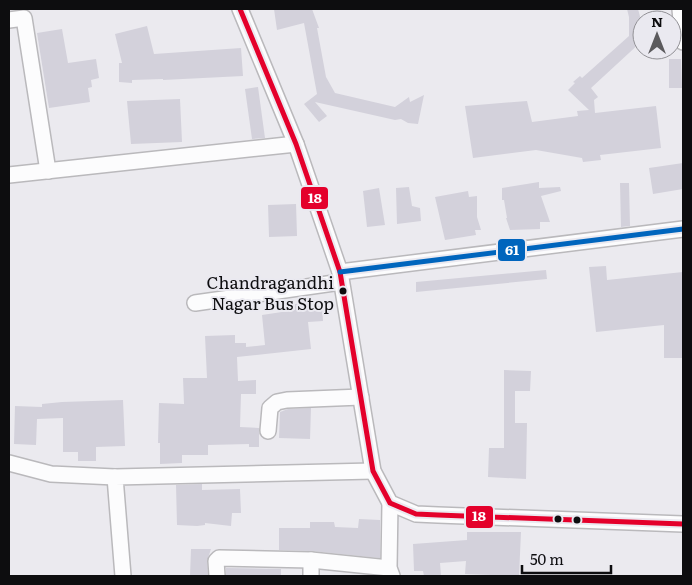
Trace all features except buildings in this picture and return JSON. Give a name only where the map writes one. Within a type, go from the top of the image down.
[{"type":"street","points":[[217,576],[216,560],[219,558],[311,560],[390,572],[390,503],[373,471],[341,277],[296,144],[240,9]]},
{"type":"street","points":[[680,9],[683,42]]},
{"type":"street","points":[[9,20],[24,18],[48,171]]},
{"type":"street","points":[[9,175],[296,144]]},
{"type":"street","points":[[195,303],[341,277],[683,229]]},
{"type":"street","points":[[268,431],[270,408],[277,402],[298,399],[361,397]]},
{"type":"street","points":[[9,463],[51,474],[115,477],[373,471]]},
{"type":"street","points":[[115,477],[123,576]]},
{"type":"street","points":[[390,503],[416,514],[683,524]]},
{"type":"street","points":[[311,560],[311,576]]},
{"type":"transit line","name":"18","points":[[240,9],[296,144],[340,272],[373,471],[390,503],[416,514],[683,524]]},
{"type":"transit line","name":"61","points":[[340,272],[683,229]]},
{"type":"place","name":"Chandragandhi Nagar Bus Stop","points":[[343,291]]}]
